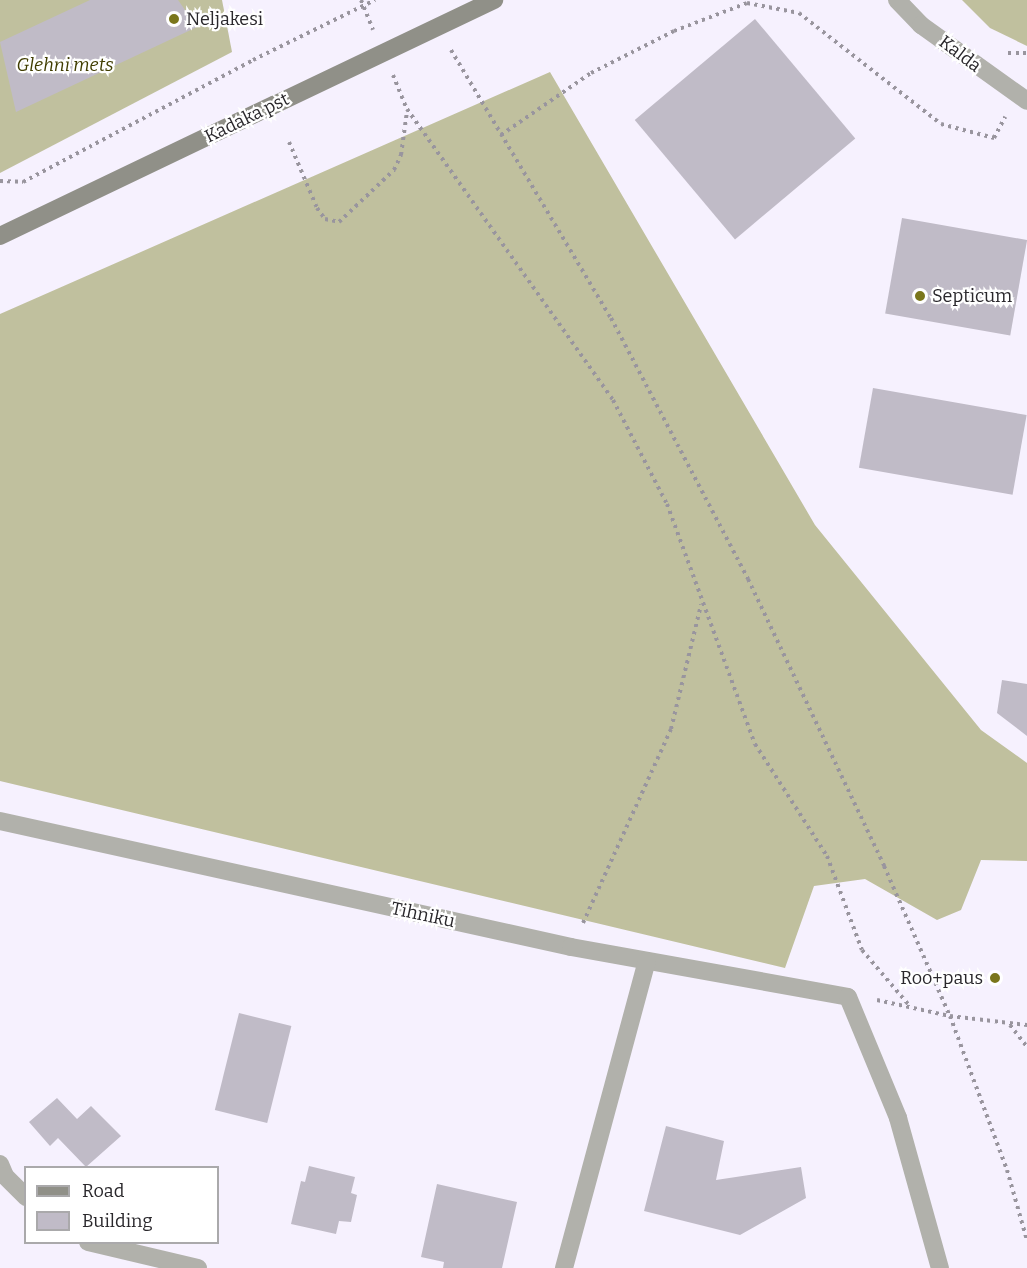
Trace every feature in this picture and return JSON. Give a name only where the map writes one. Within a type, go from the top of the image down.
[{"type":"main road","name":"Kadaka pst","points":[[0,236],[494,0]]},
{"type":"street","name":"Kalda","points":[[897,0],[921,25],[1022,98]]},
{"type":"street","name":"Tihniku","points":[[0,821],[571,947],[848,997],[898,1118],[940,1268]]},
{"type":"street","points":[[564,1268],[648,962]]},
{"type":"street","points":[[0,1164],[5,1176],[24,1195]]},
{"type":"street","points":[[96,1244],[198,1268]]},
{"type":"path","points":[[361,0],[375,33]]},
{"type":"path","points":[[0,181],[23,182],[253,60],[375,0]]},
{"type":"path","points":[[501,135],[591,74],[674,32],[747,3],[799,13],[941,124],[994,138],[1022,98]]},
{"type":"path","points":[[446,41],[611,318],[748,579],[884,866],[950,1016],[1007,1170],[1027,1240]]},
{"type":"path","points":[[1007,53],[1027,54]]},
{"type":"path","points":[[388,66],[407,109],[613,400],[667,504],[701,604],[755,744],[827,856],[862,950],[908,1004],[950,1016],[1009,1025],[1027,1025]]},
{"type":"path","points":[[288,142],[317,208],[325,219],[339,222],[394,170],[400,155],[407,109]]},
{"type":"path","points":[[571,947],[671,729],[701,604]]},
{"type":"path","points":[[1009,1025],[1027,1047]]},
{"type":"green space","name":"Glehni mets","points":[[0,0],[222,0],[232,52],[0,173]]},
{"type":"green space","points":[[962,0],[1027,0],[1027,46],[990,28]]},
{"type":"green space","points":[[550,72],[815,525],[981,730],[1027,763],[1027,861],[981,860],[961,910],[937,920],[865,879],[814,886],[785,968],[0,781],[0,314]]},
{"type":"building","points":[[90,0],[178,0],[197,27],[16,112],[0,42]]},
{"type":"building","points":[[755,19],[855,139],[735,239],[635,120]]},
{"type":"building","points":[[902,218],[1027,240],[1010,336],[885,314]]},
{"type":"building","points":[[873,388],[1027,415],[1013,495],[859,468]]},
{"type":"building","points":[[1002,680],[1027,684],[1027,736],[997,713]]},
{"type":"building","points":[[239,1013],[291,1026],[267,1123],[215,1110]]},
{"type":"building","points":[[57,1098],[77,1119],[91,1106],[121,1136],[85,1166],[58,1138],[50,1146],[29,1122]]},
{"type":"building","points":[[666,1126],[724,1141],[716,1180],[801,1167],[806,1198],[740,1235],[644,1211]]},
{"type":"building","points":[[309,1166],[355,1177],[351,1193],[357,1195],[351,1222],[339,1221],[336,1234],[291,1224],[301,1181],[305,1182]]},
{"type":"building","points":[[437,1184],[517,1202],[502,1268],[443,1268],[444,1262],[421,1257]]},
{"type":"place","name":"Neljakesi","points":[[174,19]]},
{"type":"place","name":"Septicum","points":[[920,296]]},
{"type":"place","name":"Roo+paus","points":[[995,978]]}]
